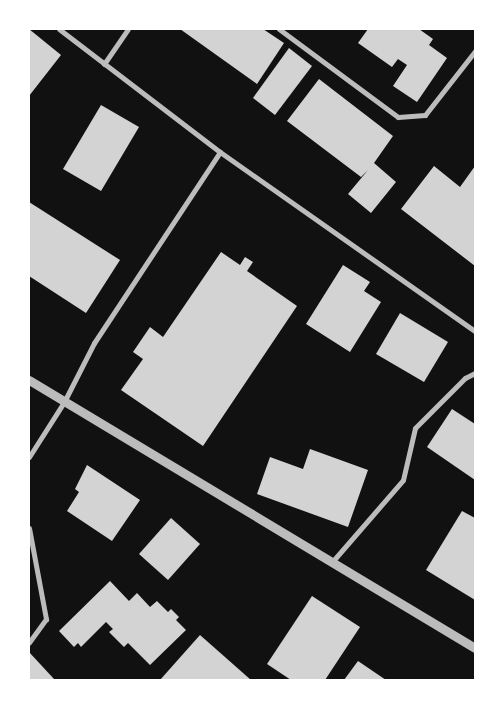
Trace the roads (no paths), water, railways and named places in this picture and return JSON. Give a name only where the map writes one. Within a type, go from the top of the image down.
[{"type":"street","points":[[59,29],[220,152],[475,331]]},
{"type":"street","points":[[104,64],[128,29]]},
{"type":"street","points":[[279,29],[398,117],[425,114],[475,51]]},
{"type":"street","points":[[29,457],[64,402],[94,343],[220,152]]},
{"type":"street","points":[[332,562],[403,480],[415,428],[465,378],[475,373]]},
{"type":"street","points":[[29,380],[475,648]]},
{"type":"street","points":[[29,528],[46,619],[29,642]]}]
